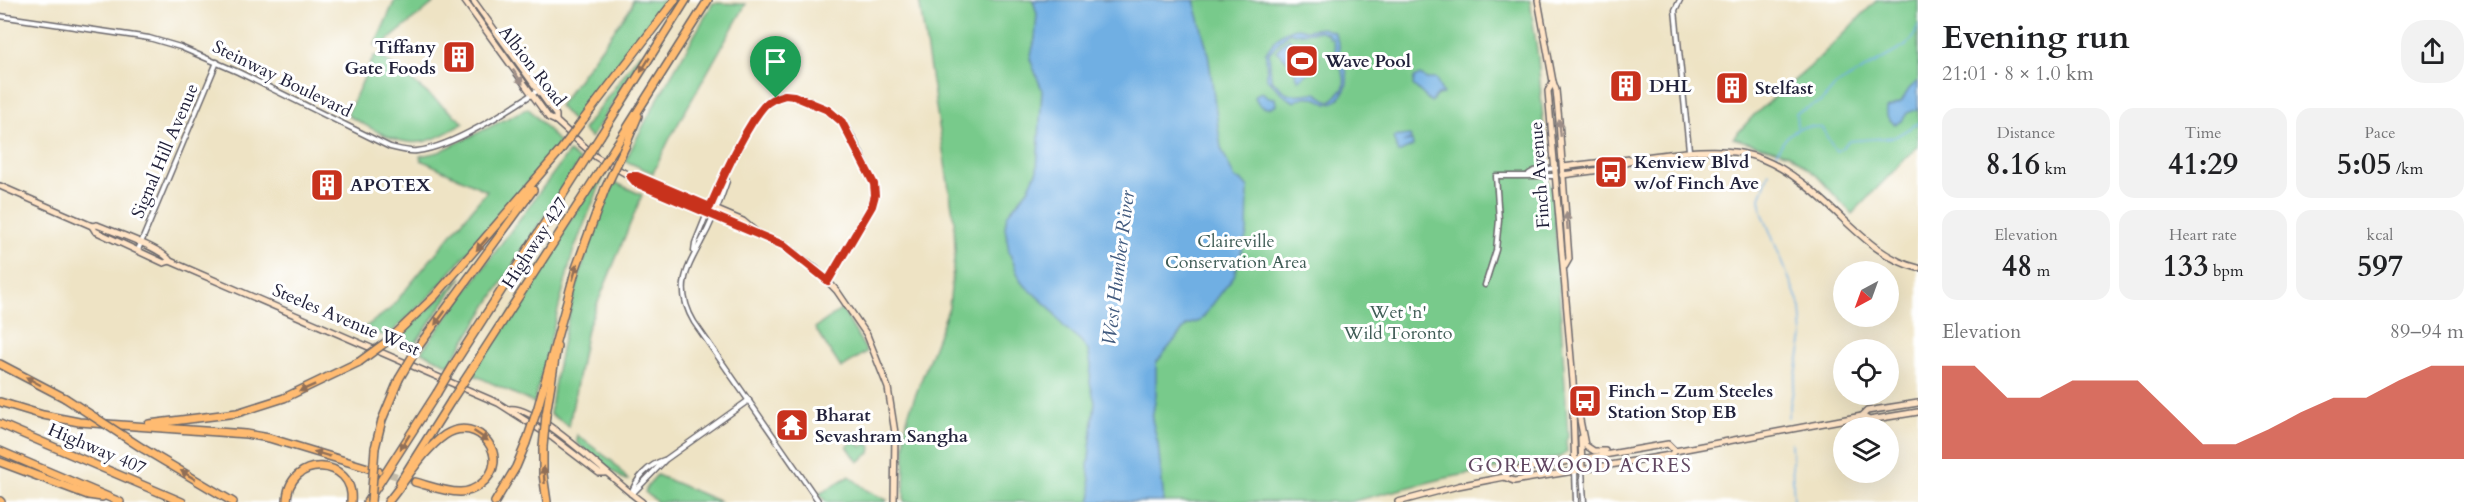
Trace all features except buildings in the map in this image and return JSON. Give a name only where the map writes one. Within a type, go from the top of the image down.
[{"type":"highway","points":[[369,502],[375,448],[382,420],[399,379],[418,347],[560,151],[675,0]]},
{"type":"highway","name":"Highway 427","points":[[369,502],[686,0]]},
{"type":"highway","name":"Highway 427","points":[[388,502],[708,0]]},
{"type":"highway","points":[[495,502],[516,467],[526,443],[576,268],[605,189],[647,97]]},
{"type":"highway","points":[[135,426],[237,413],[284,398],[360,362],[389,340],[435,297],[560,151]]},
{"type":"highway","points":[[547,502],[543,474],[543,447],[560,328]]},
{"type":"highway","points":[[0,364],[65,398],[142,448],[233,502]]},
{"type":"highway","points":[[0,402],[52,417],[269,438],[378,471]]},
{"type":"highway","name":"Highway 407","points":[[0,424],[182,502]]},
{"type":"highway","points":[[388,502],[431,448],[445,435],[458,429],[472,430],[482,434],[490,443],[495,455],[493,470],[475,489],[463,492],[448,491],[415,482]]},
{"type":"highway","points":[[0,451],[120,502]]},
{"type":"highway","points":[[0,462],[88,495],[111,498]]},
{"type":"highway","points":[[287,502],[289,486],[294,478],[301,472],[316,466],[336,470],[344,477],[351,495],[351,502]]},
{"type":"main road","name":"Albion Road","points":[[464,0],[549,118],[556,121],[596,157],[630,176],[636,183],[795,252],[828,281],[861,324],[886,382],[895,433],[894,502]]},
{"type":"main road","name":"Albion Road","points":[[473,0],[556,115],[556,121]]},
{"type":"main road","name":"Finch Avenue","points":[[1538,0],[1556,90],[1569,259],[1565,266]]},
{"type":"main road","name":"Finch Avenue","points":[[1553,82],[1548,91],[1561,259],[1565,266],[1579,459],[1582,470]]},
{"type":"main road","points":[[1563,167],[1689,150],[1739,152],[1779,166],[1799,178],[1875,247],[1900,262],[1918,268]]},
{"type":"main road","points":[[1555,172],[1564,175],[1608,169],[1645,157]]},
{"type":"main road","name":"Albion Road","points":[[630,176],[637,176],[743,221],[759,235]]},
{"type":"main road","name":"Steeles Avenue West","points":[[0,186],[92,226],[97,225],[141,244],[167,256],[170,261],[509,409],[512,414],[553,438],[599,473],[605,473],[642,502]]},
{"type":"main road","name":"Steeles Avenue West","points":[[92,226],[94,231],[164,263],[170,261]]},
{"type":"main road","points":[[1504,477],[1514,481],[1670,455],[1676,451],[1862,416],[1867,411],[1918,403]]},
{"type":"main road","points":[[1577,407],[1583,442],[1587,447],[1596,452],[1613,450],[1621,452]]},
{"type":"main road","points":[[1862,416],[1869,420],[1918,412]]},
{"type":"main road","points":[[1398,502],[1504,477],[1511,471],[1668,444],[1676,451]]},
{"type":"main road","name":"Finch Avenue","points":[[1575,471],[1579,459]]},
{"type":"street","points":[[1680,0],[1675,10],[1689,150]]},
{"type":"street","name":"Steinway Boulevard","points":[[0,16],[149,38],[180,47],[217,62],[390,147],[408,151],[424,150],[447,143],[537,91]]},
{"type":"street","name":"Signal Hill Avenue","points":[[138,250],[217,62]]},
{"type":"street","points":[[710,215],[710,207],[721,179],[725,176],[738,148],[765,105],[785,95],[794,96],[828,110],[842,122],[872,179],[875,195],[872,206],[828,281]]},
{"type":"street","points":[[1485,285],[1496,250],[1499,220],[1496,176],[1528,175],[1534,171],[1555,172],[1563,167]]},
{"type":"street","points":[[725,176],[727,181],[717,210],[710,215],[694,243],[694,251],[683,281],[686,307],[819,502]]},
{"type":"street","points":[[631,495],[634,484],[646,471],[749,400]]},
{"type":"street","points":[[1582,470],[1584,502]]},
{"type":"street","points":[[1575,471],[1576,502]]},
{"type":"green space","points":[[395,0],[437,0],[380,47],[375,45]]},
{"type":"green space","points":[[632,0],[665,1],[574,122],[559,106],[631,7]]},
{"type":"green space","name":"Claireville Conservation Area","points":[[919,0],[1530,0],[1538,58],[1548,181],[1553,189],[1568,436],[1567,452],[1560,457],[1446,478],[1350,502],[904,502],[905,431],[908,415],[949,307],[955,250],[954,220]]},
{"type":"green space","points":[[1877,0],[1918,0],[1918,146],[1852,214],[1817,176],[1789,154],[1733,138],[1754,115],[1811,66]]},
{"type":"green space","points":[[713,3],[746,4],[669,140],[653,173],[625,161],[652,109]]},
{"type":"green space","points":[[640,53],[643,55],[591,138],[583,130]]},
{"type":"green space","points":[[374,56],[381,56],[464,123],[430,140],[409,142],[387,136],[347,115]]},
{"type":"green space","points":[[528,108],[561,144],[431,295],[387,337],[364,328],[390,309],[487,191],[421,160],[420,156],[439,152]]},
{"type":"green space","points":[[569,152],[580,161],[449,365],[421,352]]},
{"type":"green space","points":[[600,173],[604,175],[573,252],[534,403],[472,374]]},
{"type":"green space","points":[[614,182],[642,195],[587,329],[569,426],[550,414],[560,354],[582,267]]},
{"type":"green space","points":[[462,277],[411,349],[395,341]]},
{"type":"green space","points":[[842,309],[867,352],[841,368],[815,328]]},
{"type":"green space","points":[[577,435],[613,462],[628,480],[623,479],[577,443]]},
{"type":"green space","points":[[856,440],[861,447],[868,443],[871,447],[870,453],[858,462],[847,446]]},
{"type":"green space","points":[[657,475],[721,502],[657,502],[645,492],[647,486]]},
{"type":"green space","points":[[849,476],[868,491],[887,500],[886,502],[826,502],[819,494]]},
{"type":"water","name":"West Humber River","points":[[1033,0],[1194,0],[1208,53],[1221,148],[1235,179],[1241,180],[1248,188],[1247,233],[1234,276],[1200,321],[1187,325],[1156,363],[1156,396],[1152,419],[1158,444],[1164,502],[1090,502],[1092,494],[1088,467],[1095,402],[1090,383],[1091,365],[1088,350],[1064,327],[1051,309],[1021,282],[1009,252],[1005,227],[1007,215],[1028,190],[1037,170],[1042,90],[1030,59],[1035,39],[1037,14]]},
{"type":"water","points":[[1322,28],[1334,32],[1339,44],[1340,60],[1347,64],[1345,67],[1347,84],[1338,99],[1327,104],[1307,97],[1295,102],[1286,97],[1267,79],[1266,53],[1279,36],[1292,29]],"holes":[[[1321,31],[1328,34],[1329,38],[1334,41],[1336,58],[1344,81],[1343,89],[1330,102],[1316,93],[1296,95],[1287,93],[1271,79],[1269,53],[1289,32],[1294,34]]]},
{"type":"water","name":"Wave Pool","points":[[1288,38],[1301,50],[1319,58],[1312,70],[1299,80],[1290,63],[1276,51]]},
{"type":"water","points":[[1420,75],[1427,79],[1436,79],[1443,94],[1437,95],[1431,102],[1413,85],[1414,78]]},
{"type":"water","points":[[1918,81],[1918,109],[1907,113],[1902,121],[1895,124],[1888,118],[1887,108],[1901,102],[1909,89]]},
{"type":"water","points":[[1262,92],[1268,97],[1275,98],[1276,105],[1269,108],[1261,106],[1255,97]]},
{"type":"water","points":[[1410,135],[1411,139],[1403,142],[1412,141],[1413,146],[1398,153],[1393,137]]},
{"type":"waterway","points":[[1797,127],[1796,113],[1821,102],[1835,86],[1907,45],[1914,37],[1918,25]]},
{"type":"waterway","points":[[1776,155],[1788,135],[1800,128],[1822,128],[1834,149],[1838,151],[1849,141],[1895,137],[1918,123]]},
{"type":"waterway","points":[[1769,172],[1760,198],[1762,212],[1801,308],[1803,337],[1788,417]]},
{"type":"waterway","points":[[1791,442],[1794,502]]},
{"type":"tunnel","points":[[380,471],[415,482]]},
{"type":"place","name":"Tiffany Gate Foods","points":[[459,57]]},
{"type":"place","name":"Wave Pool","points":[[1302,61]]},
{"type":"place","name":"DHL","points":[[1626,86]]},
{"type":"place","name":"Stelfast","points":[[1732,88]]},
{"type":"place","name":"Kenview Blvd w/of Finch Ave","points":[[1611,172]]},
{"type":"place","name":"APOTEX","points":[[327,185]]},
{"type":"place","name":"Finch - Zum Steeles Station Stop EB","points":[[1585,401]]},
{"type":"place","name":"Bharat Sevashram Sangha","points":[[792,425]]},
{"type":"district","name":"GOREWOOD ACRES","points":[[1580,465]]},
{"type":"route","points":[[785,95],[794,96],[828,110],[839,118],[874,184],[875,195],[872,206],[828,281],[795,252],[783,245],[636,183],[630,176],[637,176],[710,207],[721,179],[725,176],[738,148],[765,105],[776,98],[785,95]]},
{"type":"park label","name":"Wet 'n' Wild Toronto","points":[[1398,322]]}]
